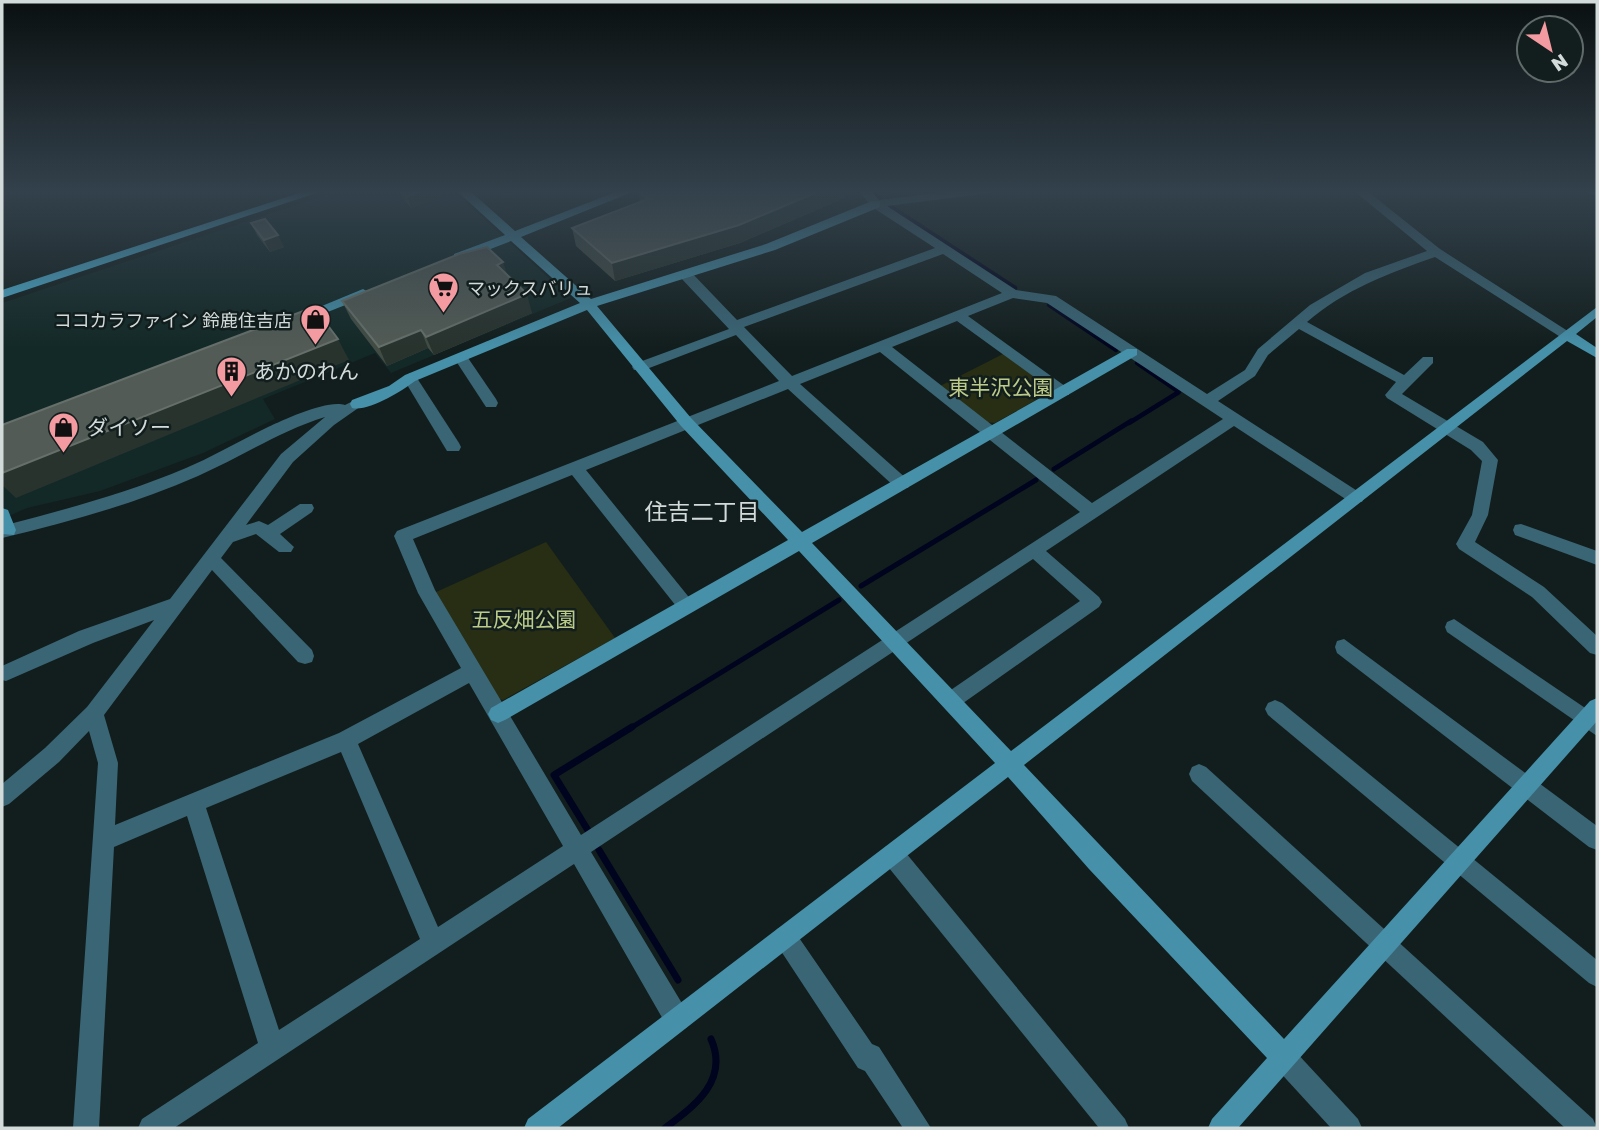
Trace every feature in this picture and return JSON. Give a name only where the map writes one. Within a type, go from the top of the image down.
[{"type":"main road","points":[[2,294],[158,243]]},
{"type":"street","points":[[444,262],[495,243]]},
{"type":"street","points":[[521,243],[589,304],[686,422],[952,700],[1349,1128]]},
{"type":"street","points":[[2,513],[5,531],[78,514],[190,473],[299,420],[357,404],[394,389],[410,378],[589,304],[782,243]]},
{"type":"street","points":[[935,243],[1012,294],[1051,299],[1356,498]]},
{"type":"street","points":[[1424,243],[1597,354]]},
{"type":"street","points":[[639,367],[945,249]]},
{"type":"street","points":[[1207,401],[1250,373],[1263,352],[1315,308],[1370,276],[1436,252]]},
{"type":"street","points":[[685,274],[789,382],[902,484]]},
{"type":"street","points":[[276,327],[377,288]]},
{"type":"street","points":[[677,1019],[425,589],[403,536],[573,466],[1012,294]]},
{"type":"street","points":[[537,1128],[1597,312]]},
{"type":"street","points":[[958,315],[1064,392]]},
{"type":"street","points":[[1298,323],[1405,381]]},
{"type":"street","points":[[881,345],[1093,513]]},
{"type":"street","points":[[498,714],[1132,352]]},
{"type":"street","points":[[461,358],[491,402]]},
{"type":"street","points":[[1428,360],[1392,396],[1478,446],[1490,460],[1480,515],[1465,544],[1538,592],[1597,647]]},
{"type":"street","points":[[410,378],[453,447]]},
{"type":"street","points":[[2,797],[94,713],[173,605],[287,458],[329,421],[357,404]]},
{"type":"street","points":[[151,1128],[580,850],[1234,419]]},
{"type":"street","points":[[573,466],[686,606]]},
{"type":"street","points":[[268,534],[306,508]]},
{"type":"street","points":[[224,538],[259,527],[285,547]]},
{"type":"street","points":[[1521,530],[1597,558]]},
{"type":"street","points":[[952,700],[1093,602],[1035,551]]},
{"type":"street","points":[[211,557],[305,656]]},
{"type":"street","points":[[6,673],[86,636],[173,605]]},
{"type":"street","points":[[1221,1128],[1459,862],[1593,718],[1454,627]]},
{"type":"street","points":[[1344,647],[1597,839]]},
{"type":"street","points":[[105,841],[346,740],[473,671]]},
{"type":"street","points":[[1275,709],[1597,975]]},
{"type":"street","points":[[86,1128],[108,763],[94,713]]},
{"type":"street","points":[[346,740],[433,943]]},
{"type":"street","points":[[1199,774],[1584,1128]]},
{"type":"street","points":[[194,804],[273,1050]]},
{"type":"street","points":[[893,855],[1116,1128]]},
{"type":"street","points":[[785,937],[918,1128]]},
{"type":"shaded area","points":[[183,243],[510,243],[571,298],[391,373],[375,353],[263,399],[275,419],[203,453],[100,491],[27,508],[2,519],[2,303]]},
{"type":"green space","name":"東半沢公園","points":[[1005,353],[1052,388],[1050,392],[995,423],[986,422],[940,386]]},
{"type":"green space","name":"五反畑公園","points":[[546,542],[615,638],[503,700],[499,699],[434,593]]},
{"type":"building","points":[[589,243],[680,243],[612,263]]},
{"type":"building","name":"マックスバリュ","points":[[487,247],[503,262],[497,265],[527,294],[426,337],[421,330],[379,347],[342,301],[459,254]]},
{"type":"building","points":[[314,307],[338,339],[2,473],[2,425]]},
{"type":"waterway","points":[[946,243],[1015,288]]},
{"type":"waterway","points":[[1049,305],[1116,350]]},
{"type":"waterway","points":[[1129,423],[1179,392],[1137,363]]},
{"type":"waterway","points":[[1054,469],[1131,421]]},
{"type":"waterway","points":[[861,586],[1036,480]]},
{"type":"waterway","points":[[629,729],[839,600]]},
{"type":"waterway","points":[[589,832],[554,775],[632,727]]},
{"type":"waterway","points":[[599,850],[678,980]]},
{"type":"waterway","points":[[665,1128],[698,1101],[713,1079],[716,1067],[711,1039]]},
{"type":"place","name":"マックスバリュ","points":[[444,315]]},
{"type":"place","name":"ココカラファイン 鈴鹿住吉店","points":[[315,347]]},
{"type":"place","name":"あかのれん","points":[[231,398]]},
{"type":"place","name":"ダイソー","points":[[64,454]]},
{"type":"district","name":"住吉二丁目","points":[[702,511]]}]
